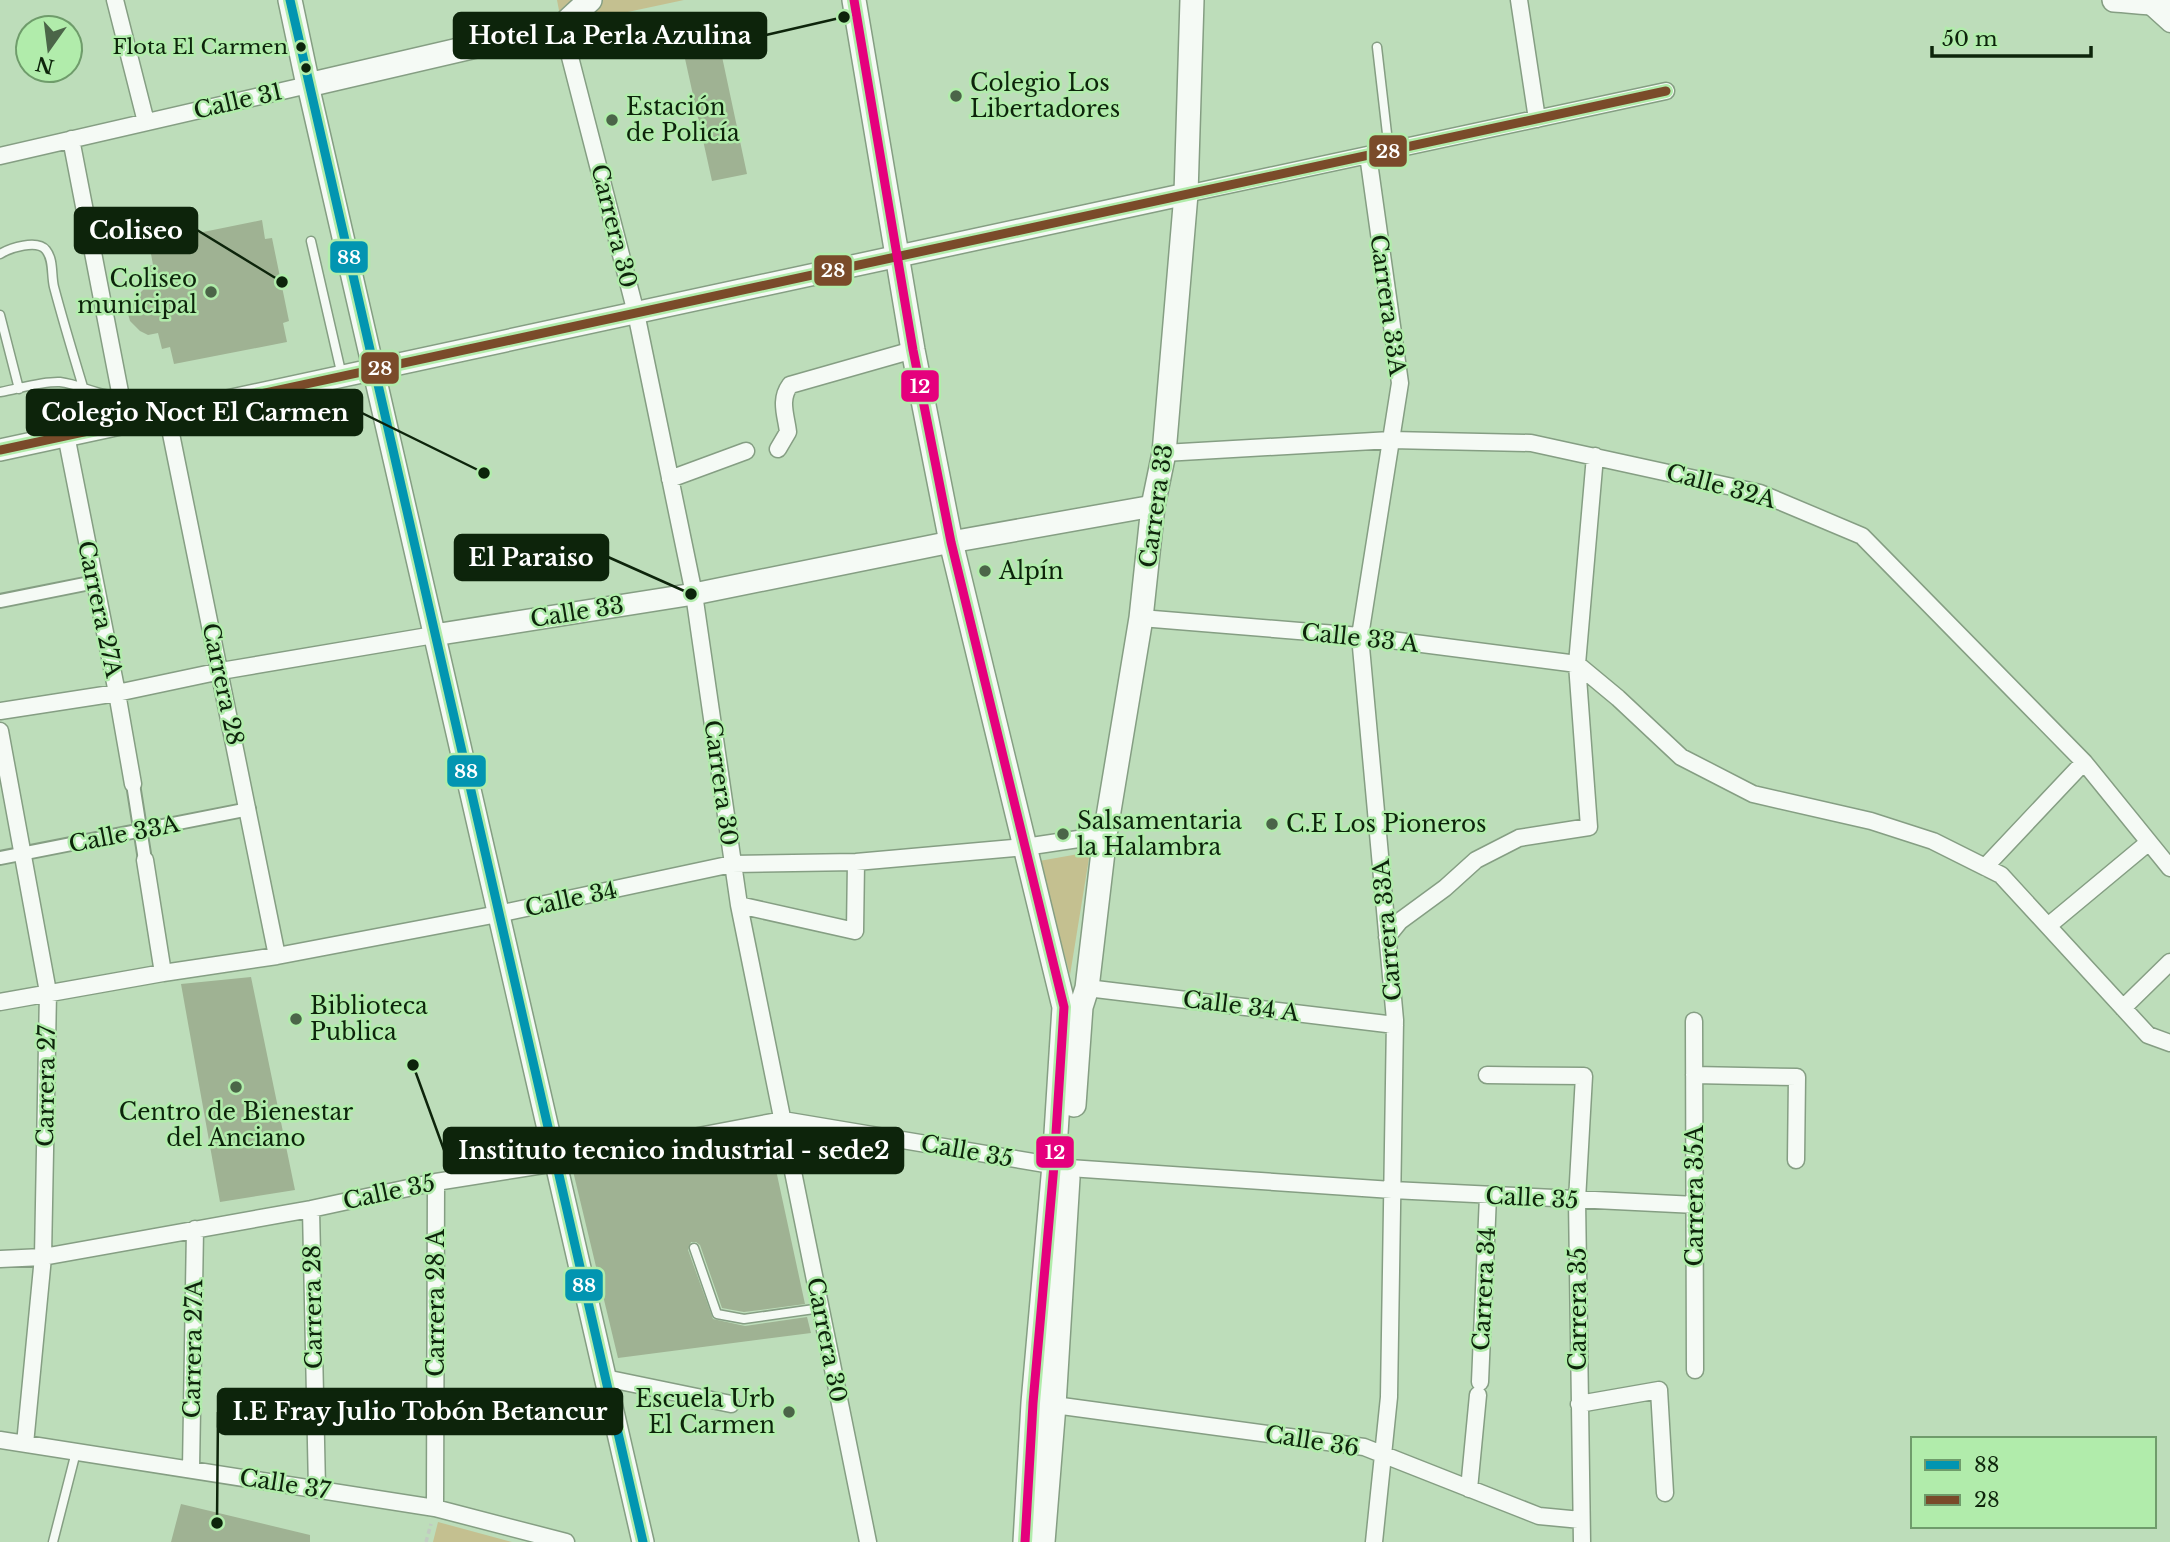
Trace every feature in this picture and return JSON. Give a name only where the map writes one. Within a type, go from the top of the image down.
[{"type":"main road","points":[[290,0],[308,85]]},
{"type":"main road","name":"Calle 31","points":[[308,85],[562,26],[590,0]]},
{"type":"main road","points":[[853,0],[897,256],[951,542],[1064,1007],[1061,1167],[1044,1404],[1043,1542]]},
{"type":"main road","name":"Carrera 33","points":[[1061,1167],[1105,835],[1141,618],[1153,506],[1164,453],[1186,194],[1192,0]]},
{"type":"main road","points":[[2114,0],[2160,4]]},
{"type":"main road","points":[[1025,1542],[1044,1404]]},
{"type":"street","points":[[115,0],[146,122]]},
{"type":"street","points":[[1519,0],[1537,119]]},
{"type":"street","points":[[2160,4],[2170,24]]},
{"type":"street","name":"Carrera 30","points":[[562,26],[636,313],[694,594],[739,905],[868,1542]]},
{"type":"street","points":[[308,85],[643,1542]]},
{"type":"street","name":"Calle 31","points":[[0,156],[308,85]]},
{"type":"street","points":[[0,450],[1666,91]]},
{"type":"street","points":[[71,139],[126,422]]},
{"type":"street","name":"Carrera 33A","points":[[1368,155],[1400,383],[1360,636],[1395,1025],[1389,1397],[1374,1542]]},
{"type":"street","points":[[778,449],[788,432],[783,401],[784,393],[790,385],[914,350]]},
{"type":"street","name":"Carrera 28","points":[[167,414],[277,956]]},
{"type":"street","name":"Carrera 27A","points":[[66,435],[133,784]]},
{"type":"street","name":"Calle 32A","points":[[1164,453],[1391,440],[1531,443],[1760,493],[1862,536],[2084,762],[2170,868]]},
{"type":"street","points":[[670,478],[746,451]]},
{"type":"street","points":[[1387,937],[1401,921],[1445,888],[1476,860],[1519,838],[1589,827],[1577,664],[1595,456]]},
{"type":"street","name":"Calle 33","points":[[0,711],[117,693],[221,671],[434,635],[694,594],[951,542],[1153,506]]},
{"type":"street","points":[[0,601],[94,582]]},
{"type":"street","name":"Calle 33 A","points":[[1141,618],[1360,636],[1577,664]]},
{"type":"street","points":[[1577,664],[1681,757],[1753,794],[1884,825],[1933,841],[2001,875],[2148,1035],[2170,1043]]},
{"type":"street","name":"Carrera 27","points":[[0,731],[48,992],[43,1257],[25,1444]]},
{"type":"street","points":[[1985,867],[2084,762]]},
{"type":"street","points":[[133,784],[163,973]]},
{"type":"street","name":"Calle 33A","points":[[0,858],[248,809]]},
{"type":"street","name":"Calle 34","points":[[0,1002],[277,956],[498,914],[732,864],[856,862],[1025,847],[1105,835]]},
{"type":"street","points":[[2048,926],[2149,842]]},
{"type":"street","points":[[739,905],[855,931],[856,862]]},
{"type":"street","points":[[2123,1008],[2170,962]]},
{"type":"street","name":"Calle 34 A","points":[[1084,998],[1395,1025]]},
{"type":"street","name":"Carrera 35A","points":[[1694,1021],[1695,1370]]},
{"type":"street","name":"Carrera 35","points":[[1487,1075],[1584,1076],[1577,1200],[1582,1542]]},
{"type":"street","points":[[1694,1075],[1797,1077],[1796,1160]]},
{"type":"street","name":"Calle 35","points":[[0,1259],[43,1257],[311,1209],[436,1182],[556,1163],[783,1120],[1061,1167],[1488,1196],[1696,1205]]},
{"type":"street","name":"Carrera 28 A","points":[[435,1508],[436,1182]]},
{"type":"street","name":"Carrera 34","points":[[1469,1489],[1479,1389],[1488,1196]]},
{"type":"street","name":"Carrera 28","points":[[311,1209],[317,1489]]},
{"type":"street","name":"Carrera 27A","points":[[191,1469],[195,1229]]},
{"type":"street","points":[[605,1378],[731,1404]]},
{"type":"street","points":[[1579,1404],[1659,1390],[1665,1493]]},
{"type":"street","name":"Calle 36","points":[[1044,1404],[1364,1447],[1539,1517],[1581,1520]]},
{"type":"street","name":"Calle 37","points":[[0,1440],[435,1508],[566,1542]]},
{"type":"lane","points":[[1377,47],[1389,151]]},
{"type":"lane","points":[[311,241],[342,376]]},
{"type":"lane","points":[[0,254],[35,244],[44,248],[51,260],[53,284],[83,387]]},
{"type":"lane","points":[[0,315],[19,389]]},
{"type":"lane","points":[[0,392],[58,382],[83,387],[103,396],[119,395]]},
{"type":"lane","points":[[694,1248],[717,1314],[744,1319],[821,1308]]},
{"type":"lane","points":[[53,1542],[76,1452]]},
{"type":"shaded area","points":[[557,0],[684,0],[562,26]]},
{"type":"shaded area","points":[[1090,852],[1070,975],[1039,861]]},
{"type":"shaded area","points":[[438,1522],[512,1542],[433,1542]]},
{"type":"building","points":[[714,19],[747,174],[712,181],[678,27]]},
{"type":"building","name":"Coliseo municipal","points":[[262,220],[265,239],[272,238],[289,321],[283,323],[287,342],[174,364],[170,347],[162,349],[158,333],[148,335],[140,331],[130,321],[128,314],[133,300],[149,284],[145,266],[153,265],[149,243]]},
{"type":"building","name":"Centro de Bienestar del Anciano","points":[[251,977],[295,1190],[220,1202],[181,984]]},
{"type":"building","points":[[768,1133],[805,1304],[744,1312],[722,1308],[700,1245],[691,1242],[688,1250],[713,1319],[745,1326],[807,1317],[811,1333],[618,1358],[573,1171]]},
{"type":"building","points":[[181,1504],[310,1535],[310,1542],[171,1542]]},
{"type":"transit line","name":"88","points":[[290,0],[643,1542]]},
{"type":"transit line","name":"12","points":[[854,0],[913,350],[951,542],[1064,1007],[1054,1165],[1033,1403],[1025,1542]]},
{"type":"transit line","name":"28","points":[[0,450],[1666,91]]},
{"type":"place","name":"Hotel La Perla Azulina","points":[[844,17]]},
{"type":"place","name":"Flota El Carmen","points":[[301,47]]},
{"type":"place","name":"Colegio Los Libertadores","points":[[956,96]]},
{"type":"place","name":"Estación de Policía","points":[[612,120]]},
{"type":"place","name":"Coliseo","points":[[282,282]]},
{"type":"place","name":"Coliseo municipal","points":[[211,292]]},
{"type":"place","name":"Colegio Noct El Carmen","points":[[484,473]]},
{"type":"place","name":"Alpín","points":[[985,571]]},
{"type":"place","name":"El Paraiso","points":[[691,594]]},
{"type":"place","name":"C.E Los Pioneros","points":[[1272,824]]},
{"type":"place","name":"Salsamentaria la Halambra","points":[[1063,834]]},
{"type":"place","name":"Biblioteca Publica","points":[[296,1019]]},
{"type":"place","name":"Instituto tecnico industrial - sede2","points":[[413,1065]]},
{"type":"place","name":"Centro de Bienestar del Anciano","points":[[236,1087]]},
{"type":"place","name":"Escuela Urb El Carmen","points":[[789,1412]]},
{"type":"place","name":"I.E Fray Julio Tobón Betancur","points":[[217,1523]]}]
